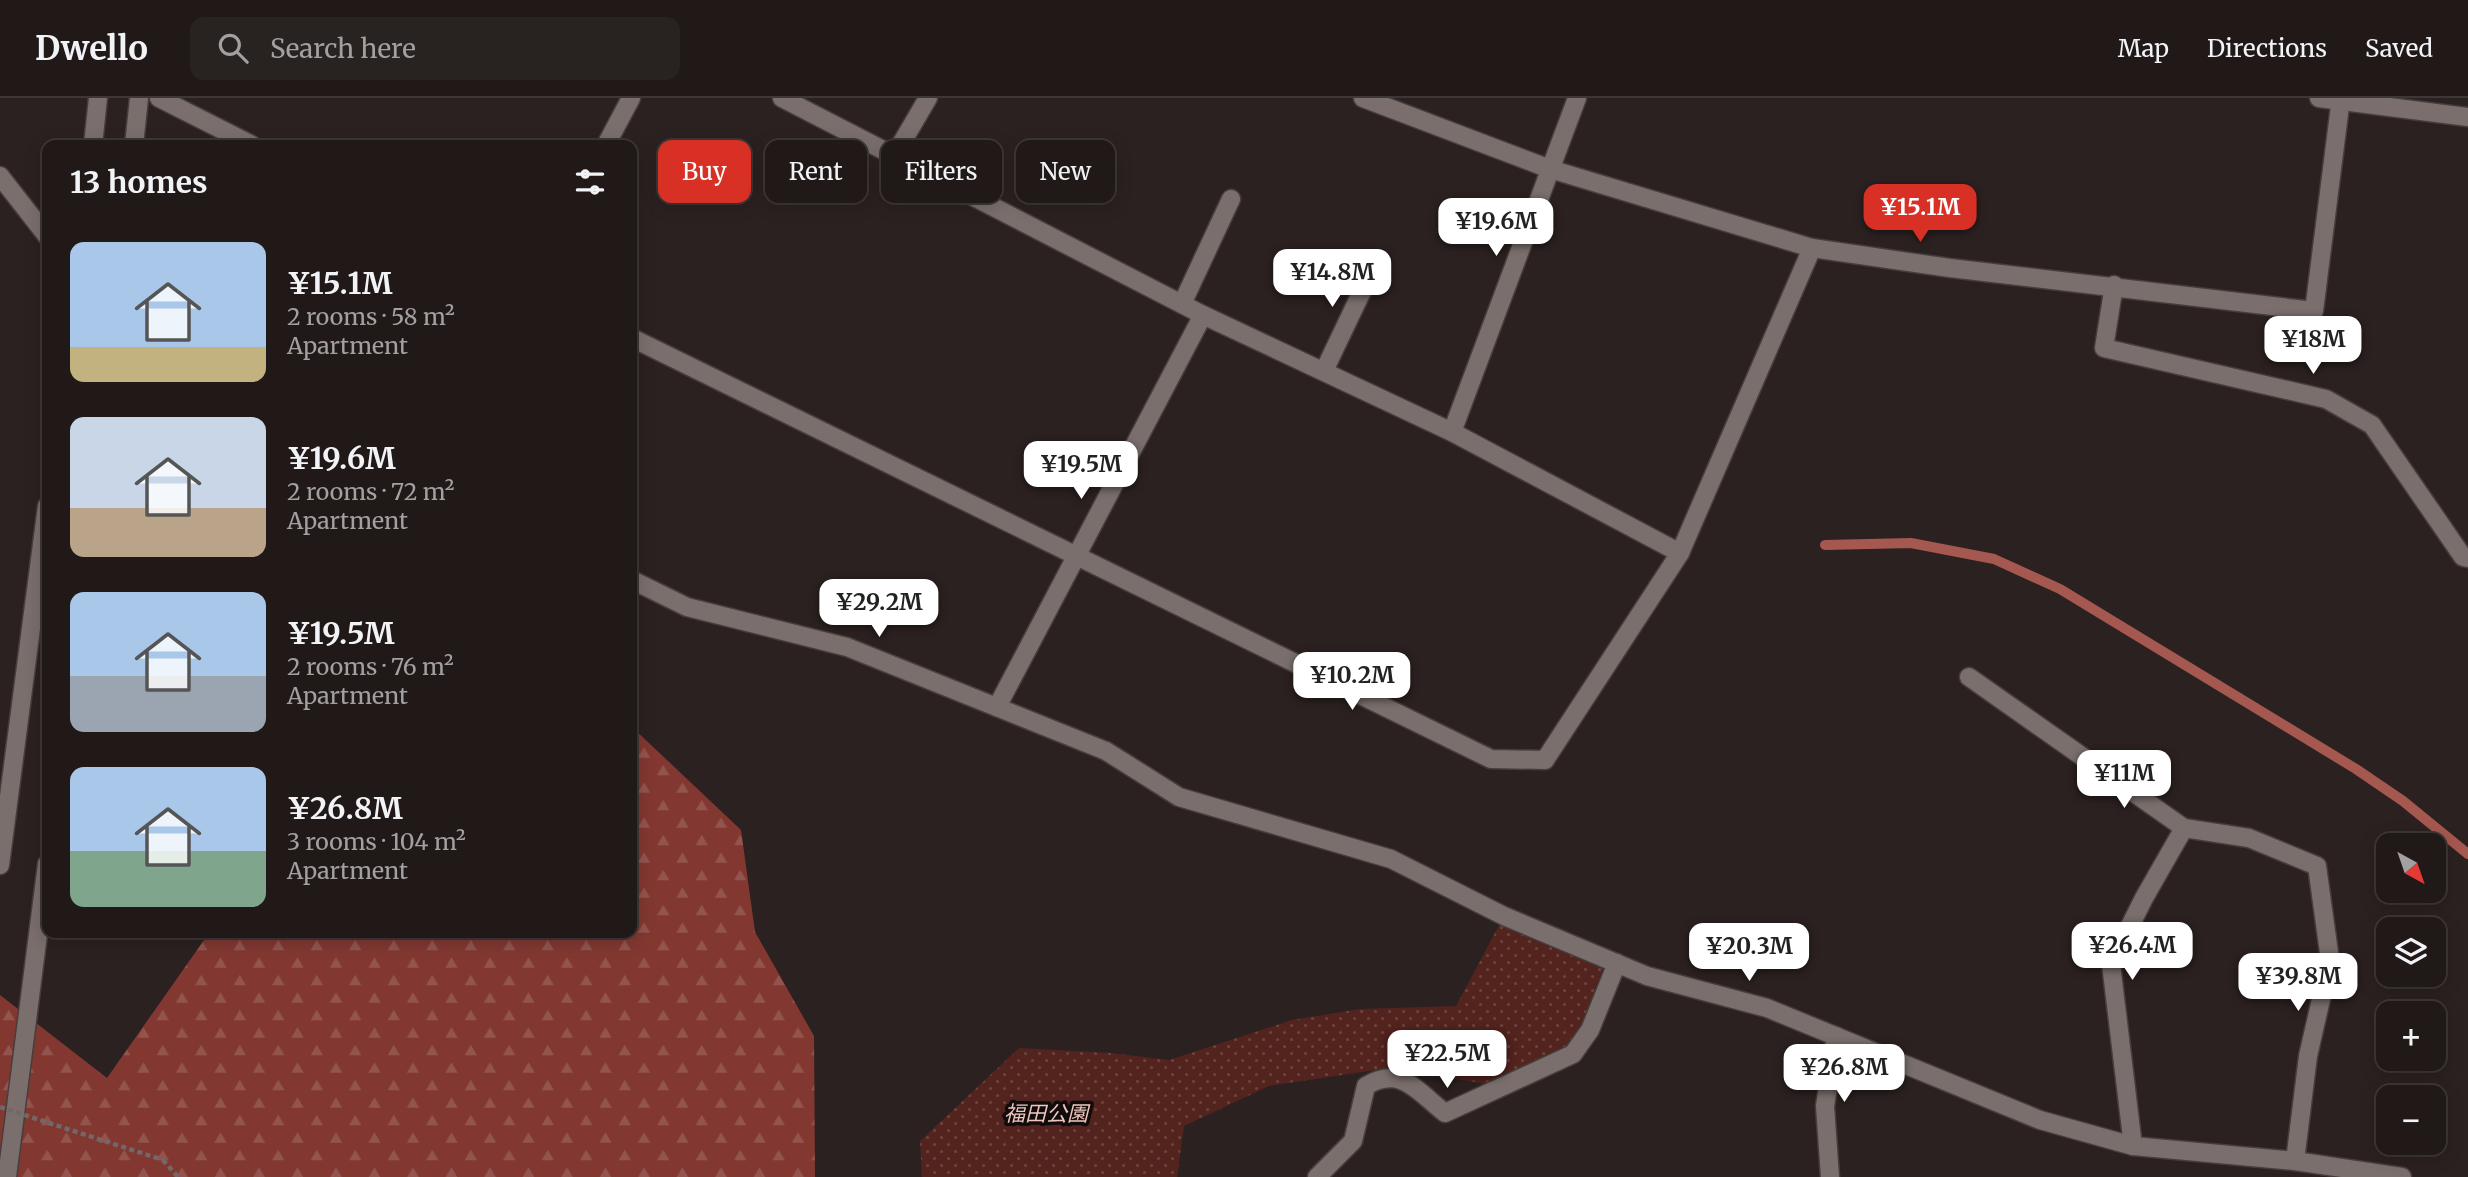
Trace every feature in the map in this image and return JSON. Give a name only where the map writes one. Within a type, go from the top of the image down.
[{"type":"street","points":[[94,140],[99,98]]},
{"type":"street","points":[[135,140],[139,98]]},
{"type":"street","points":[[159,98],[242,140]]},
{"type":"street","points":[[609,140],[631,98]]},
{"type":"street","points":[[782,98],[881,149]]},
{"type":"street","points":[[903,140],[928,98]]},
{"type":"street","points":[[1363,98],[1550,169],[1812,248],[1950,268],[2114,285],[2314,312],[2340,100]]},
{"type":"street","points":[[1452,432],[1577,98]]},
{"type":"street","points":[[2319,98],[2468,117]]},
{"type":"street","points":[[0,176],[42,230]]},
{"type":"street","points":[[1182,304],[1231,199]]},
{"type":"street","points":[[985,203],[1203,315],[1452,432],[1680,553]]},
{"type":"street","points":[[637,340],[1491,759],[1545,760],[1680,553],[1812,248]]},
{"type":"street","points":[[1324,371],[1375,264]]},
{"type":"street","points":[[2114,285],[2104,348],[2326,399],[2338,405],[2372,425],[2463,557],[2468,558]]},
{"type":"street","points":[[997,707],[1203,315]]},
{"type":"street","points":[[0,865],[42,544]]},
{"type":"street","points":[[637,582],[687,607],[847,647],[1106,751],[1179,797],[1391,859],[1504,916],[1647,976],[1767,1008],[2040,1120],[2133,1146],[2295,1161],[2402,1177]]},
{"type":"street","points":[[1969,677],[2184,828],[2249,838],[2317,866],[2330,960],[2308,1056],[2295,1161]]},
{"type":"street","points":[[2133,1146],[2111,964],[2144,898],[2184,828]]},
{"type":"street","points":[[7,1177],[42,903]]},
{"type":"street","points":[[1317,1177],[1353,1141],[1366,1086],[1382,1077],[1400,1079],[1446,1113],[1573,1054],[1590,1030],[1618,963]]},
{"type":"street","points":[[1829,1177],[1825,1106],[1836,1036]]},
{"type":"path","points":[[0,1107],[163,1160],[178,1177]]},
{"type":"green space","points":[[637,732],[741,830],[755,932],[814,1036],[815,1177],[0,1177],[0,995],[107,1078],[205,938],[637,938]]},
{"type":"green space","name":"福田公園","points":[[1504,916],[1607,958],[1575,1041],[1492,1085],[1389,1068],[1269,1086],[1184,1126],[1177,1177],[922,1177],[920,1141],[1019,1048],[1111,1053],[1169,1060],[1292,1020],[1360,1009],[1456,1006]]},
{"type":"waterway","points":[[1825,545],[1911,543],[1994,559],[2060,589],[2356,769],[2403,801],[2468,854]]}]
